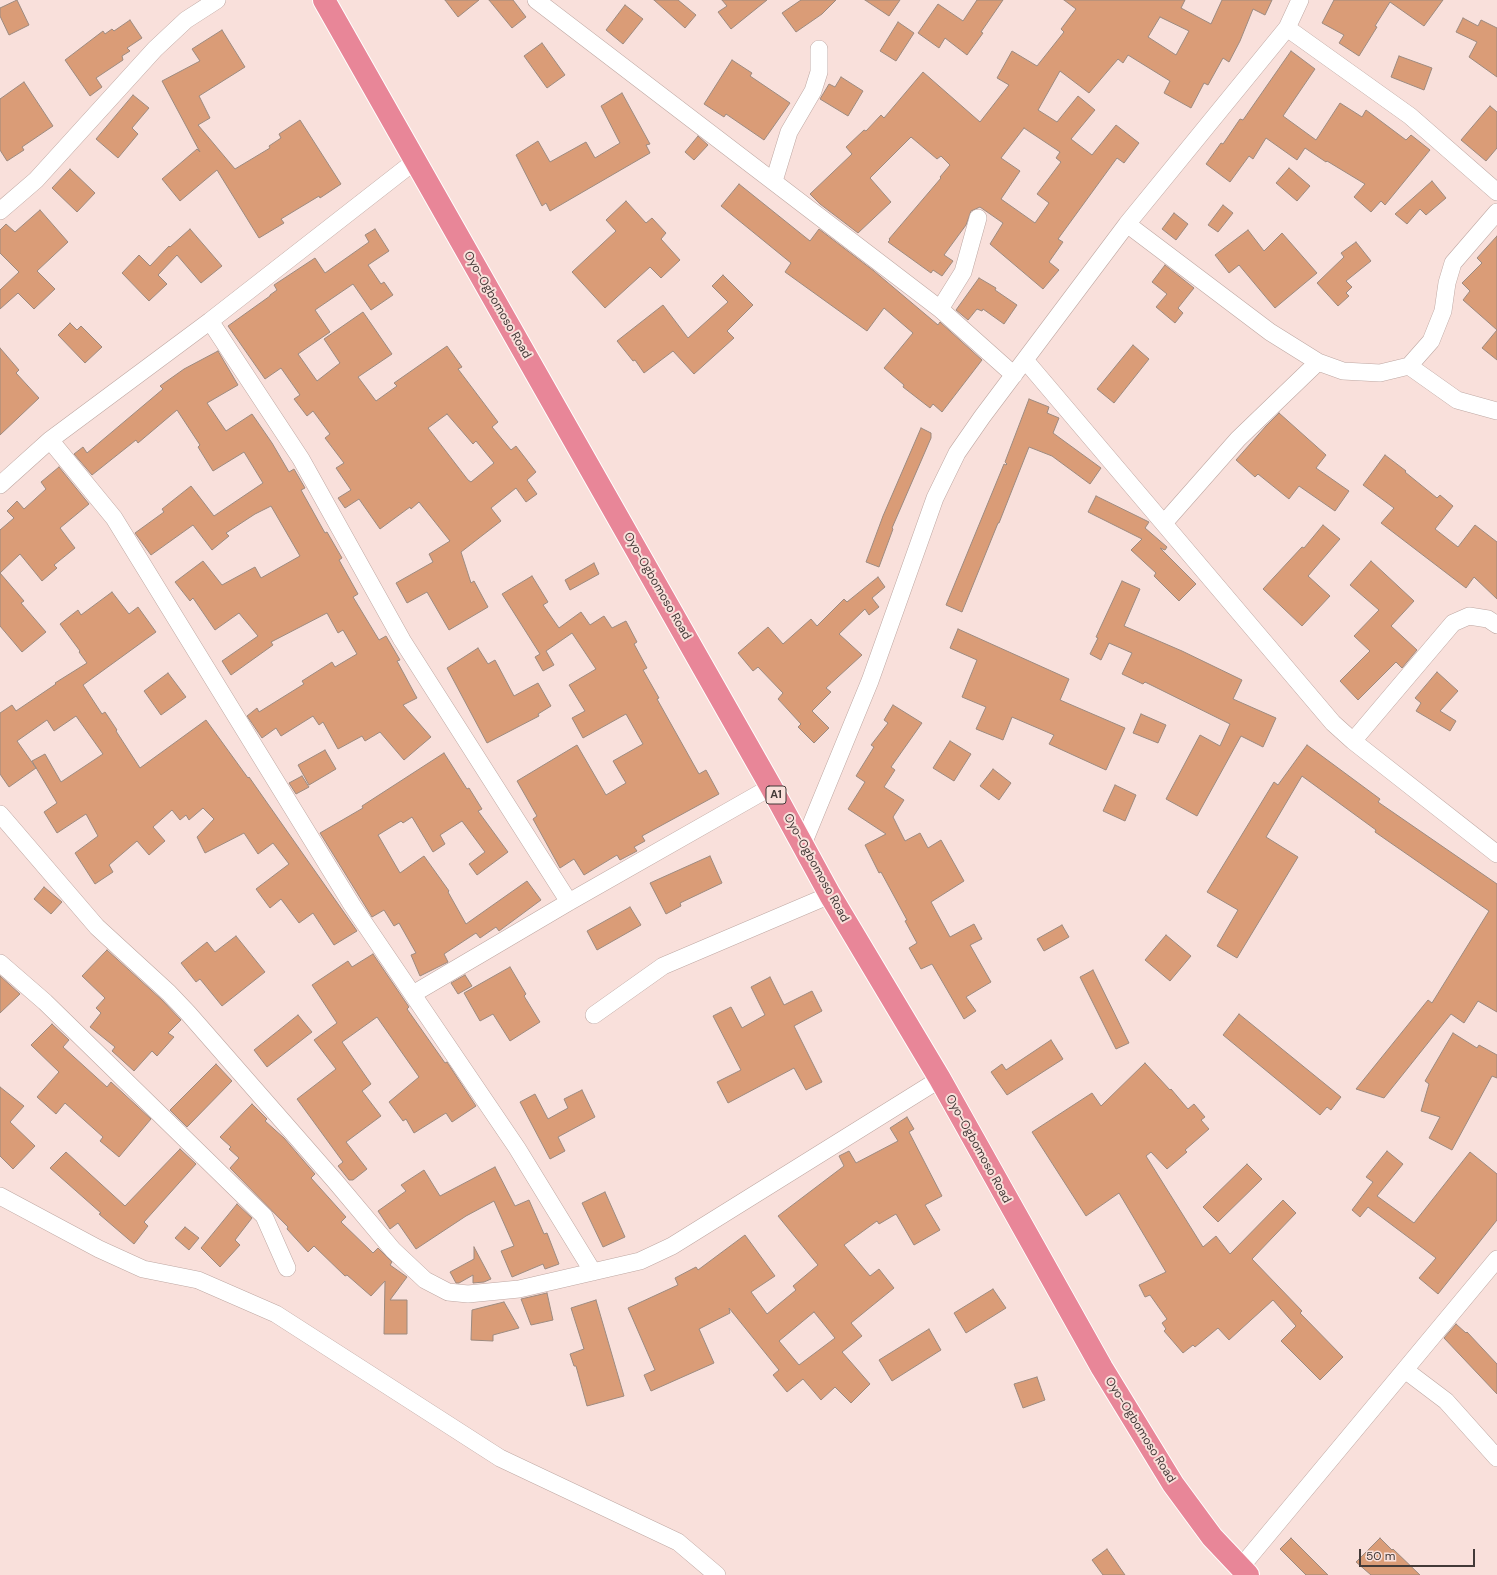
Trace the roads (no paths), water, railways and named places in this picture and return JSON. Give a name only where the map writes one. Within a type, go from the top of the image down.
[{"type":"highway","name":"Oyo-Ogbomoso Road","points":[[324,0],[771,787],[830,896],[940,1080],[1102,1368],[1173,1484],[1212,1537],[1244,1571]]},
{"type":"street","points":[[0,211],[36,180],[155,49],[186,20],[217,0]]},
{"type":"street","points":[[536,0],[940,309],[1014,375]]},
{"type":"street","points":[[803,844],[870,681],[935,498],[957,454],[982,417],[1127,224],[1287,28],[1300,0]]},
{"type":"street","points":[[1287,28],[1410,116],[1497,192]]},
{"type":"street","points":[[774,182],[789,132],[813,91],[819,72],[819,49]]},
{"type":"street","points":[[0,485],[50,440],[210,321],[415,161]]},
{"type":"street","points":[[1127,224],[1270,332],[1318,362],[1343,371],[1380,373],[1409,366],[1432,341],[1443,311],[1447,283],[1453,263],[1497,212]]},
{"type":"street","points":[[940,309],[963,272],[978,218]]},
{"type":"street","points":[[210,321],[301,459],[402,640],[569,902]]},
{"type":"street","points":[[1025,360],[1334,723],[1353,741],[1497,854]]},
{"type":"street","points":[[1164,523],[1238,439],[1318,362]]},
{"type":"street","points":[[1409,366],[1457,400],[1497,411]]},
{"type":"street","points":[[50,440],[114,518],[352,905],[414,994],[517,1148],[593,1272]]},
{"type":"street","points":[[1353,741],[1453,623],[1469,616],[1488,619],[1497,625]]},
{"type":"street","points":[[414,994],[569,902],[771,787]]},
{"type":"street","points":[[0,814],[97,927],[169,993],[188,1013],[335,1181],[393,1250],[425,1280],[448,1292],[468,1294],[519,1289],[640,1261],[672,1246],[940,1080]]},
{"type":"street","points":[[594,1015],[663,966],[830,896]]},
{"type":"street","points":[[0,963],[45,1002],[264,1216],[287,1268]]},
{"type":"street","points":[[0,1196],[100,1249],[143,1269],[198,1280],[276,1314],[500,1458],[678,1542],[717,1575]]},
{"type":"street","points":[[1244,1571],[1405,1370],[1497,1259]]},
{"type":"street","points":[[1405,1370],[1446,1401],[1497,1458]]}]
